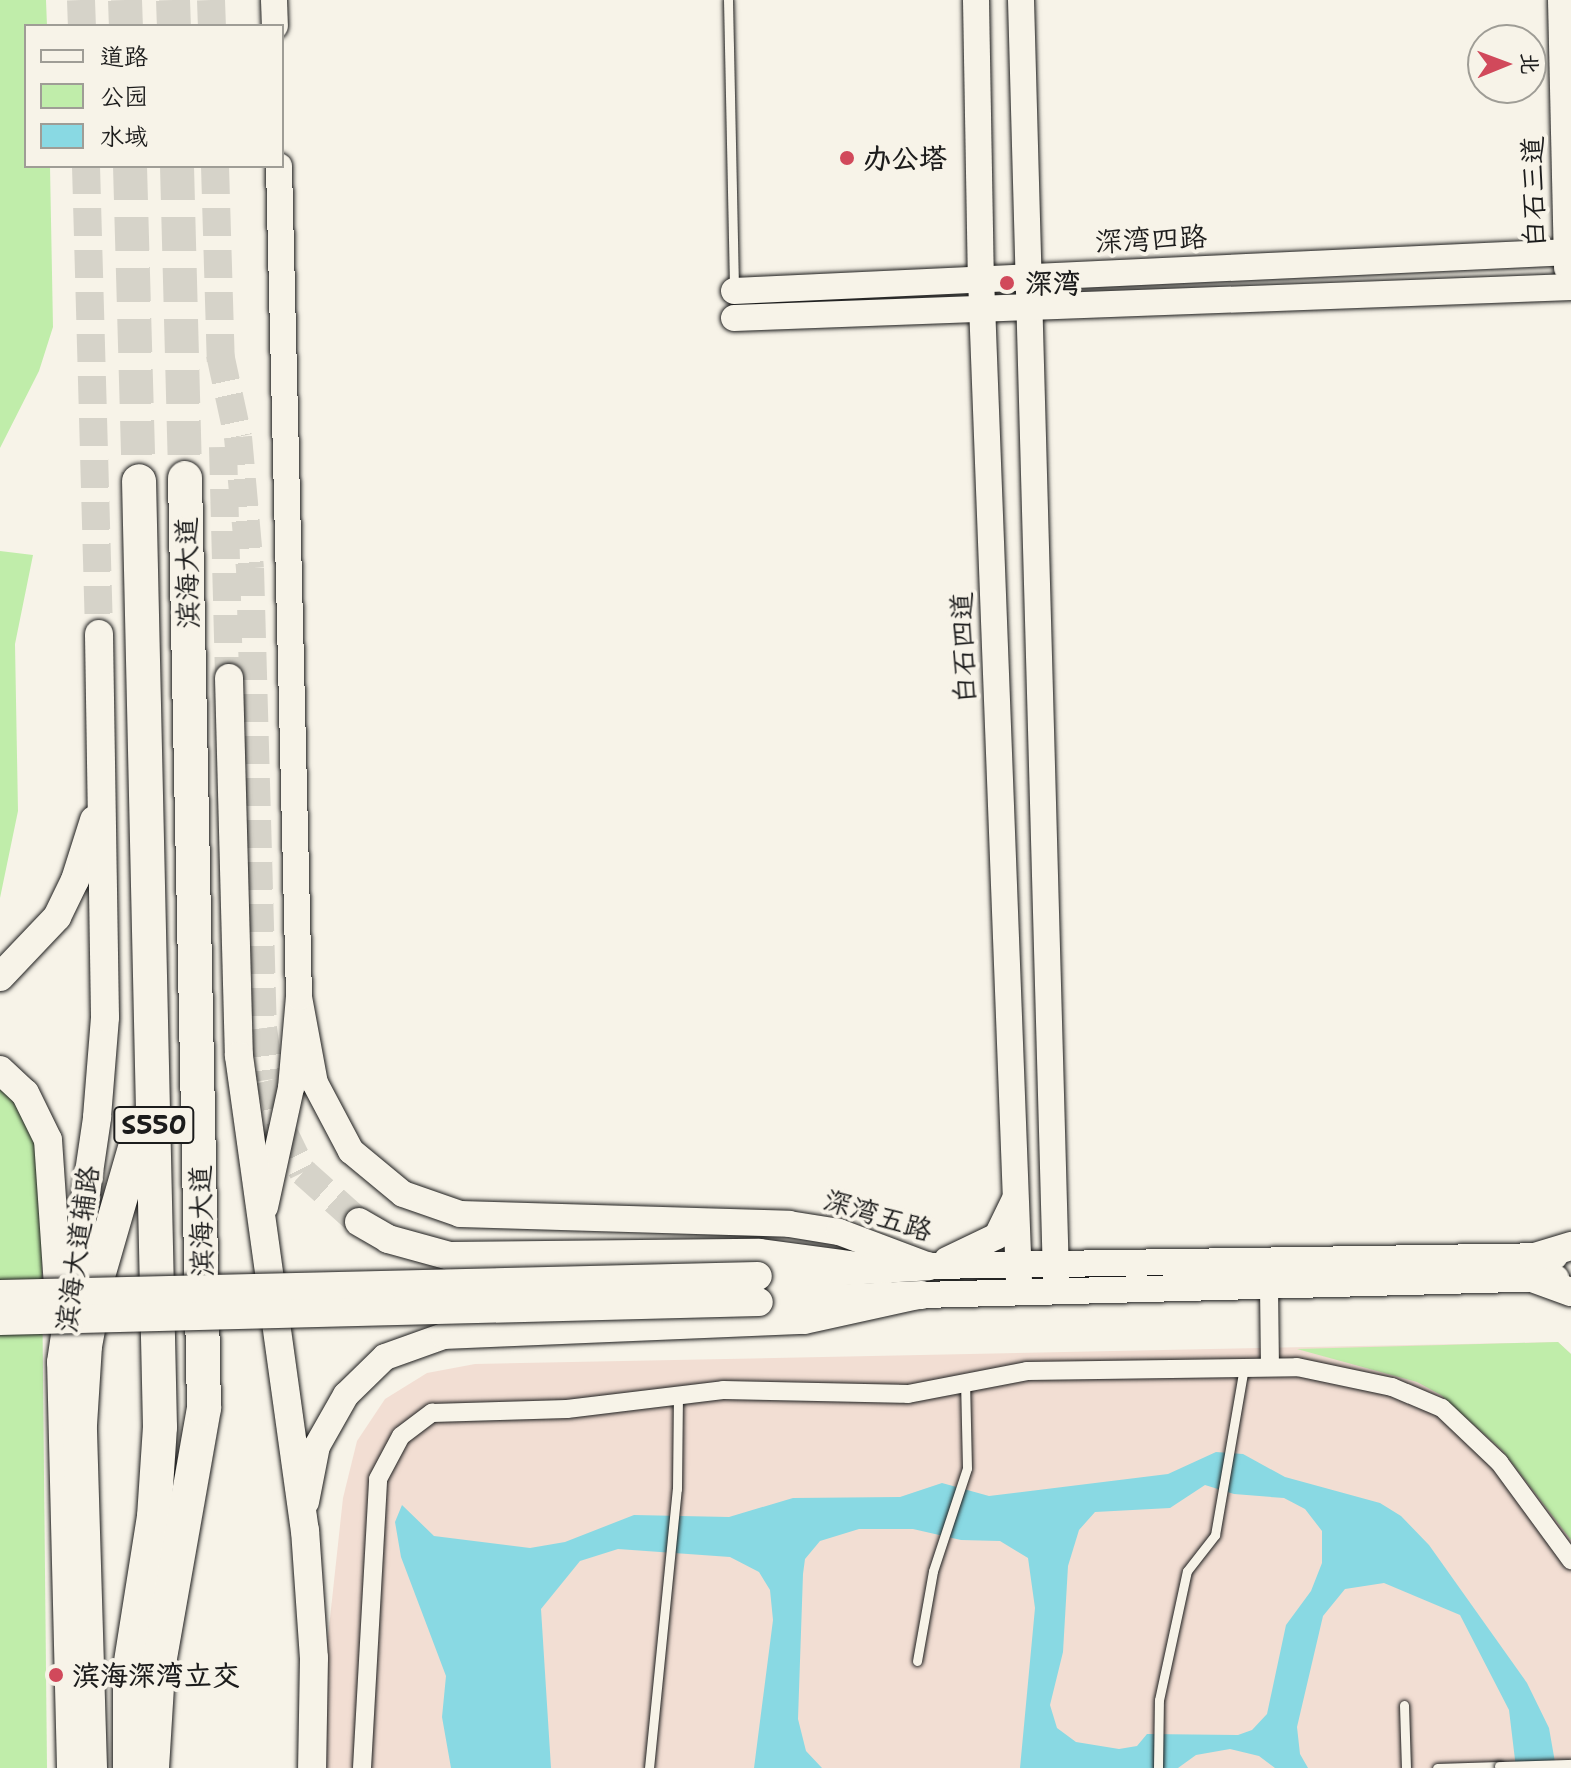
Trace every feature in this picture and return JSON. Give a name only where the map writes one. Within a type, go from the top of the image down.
[{"type":"highway","name":"滨海大道","points":[[152,1768],[158,1669],[204,1408],[185,478]]},
{"type":"highway","name":"滨海大道","points":[[130,1768],[130,1668],[154,1517],[159,1441],[139,481]]},
{"type":"highway","points":[[90,1768],[80,1425],[85,1346],[98,1276],[137,1149],[153,1061]]},
{"type":"main road","name":"滨海大道辅路","points":[[71,1768],[61,1362],[102,1060],[107,939],[99,634]]},
{"type":"main road","points":[[229,678],[239,1056],[305,1530],[314,1658],[312,1768]]},
{"type":"main road","points":[[0,977],[34,946],[75,880],[89,843],[102,764]]},
{"type":"main road","points":[[0,1070],[25,1093],[48,1140],[61,1362]]},
{"type":"main road","points":[[359,1222],[388,1239],[450,1256],[759,1253],[886,1270]]},
{"type":"main road","points":[[1571,1246],[1535,1268],[1571,1292]]},
{"type":"main road","points":[[0,1321],[758,1289],[929,1266]]},
{"type":"main road","points":[[0,1294],[758,1289],[922,1295]]},
{"type":"street","points":[[274,0],[275,24]]},
{"type":"street","name":"白石四道","points":[[976,0],[981,278],[1020,1293]]},
{"type":"street","points":[[1021,0],[1026,277],[1057,1292]]},
{"type":"street","name":"白石三道","points":[[1561,0],[1569,287]]},
{"type":"street","points":[[263,1226],[271,1166],[291,1088],[299,997],[279,168]]},
{"type":"street","name":"深湾四路","points":[[734,291],[1569,252]]},
{"type":"street","points":[[734,318],[1569,287]]},
{"type":"street","name":"深湾五路","points":[[299,997],[315,1083],[331,1122],[374,1173],[430,1206],[494,1218],[789,1224],[839,1232],[929,1266],[1140,1262],[1535,1268],[1571,1278]]},
{"type":"street","points":[[929,1266],[997,1236],[1018,1188]]},
{"type":"street","points":[[1055,1192],[1072,1237],[1101,1254],[1140,1262]]},
{"type":"street","name":"深湾五路","points":[[305,1530],[309,1473],[329,1419],[365,1373],[408,1346],[486,1333],[804,1321],[922,1295],[1269,1286],[1535,1268],[1571,1256]]},
{"type":"street","points":[[1269,1286],[1270,1365]]},
{"type":"street","points":[[362,1768],[375,1498],[382,1465],[401,1436],[432,1413],[567,1409],[678,1393],[908,1394],[1017,1371],[1270,1365],[1392,1387],[1442,1408],[1499,1462],[1571,1560]]},
{"type":"lane","points":[[728,0],[734,318]]},
{"type":"lane","points":[[1158,1768],[1157,1720],[1187,1571],[1215,1535],[1245,1365]]},
{"type":"lane","points":[[917,1661],[933,1571],[967,1468],[965,1383]]},
{"type":"lane","points":[[649,1768],[677,1489],[678,1393]]},
{"type":"lane","points":[[1404,1705],[1406,1768]]},
{"type":"lane","points":[[1437,1768],[1571,1764]]},
{"type":"shaded area","points":[[1558,1342],[1571,1354],[1571,1768],[321,1768],[326,1655],[343,1498],[357,1441],[385,1399],[427,1373],[475,1364]]},
{"type":"green space","points":[[0,0],[46,0],[47,24],[24,24],[24,168],[50,168],[53,327],[39,371],[0,448]]},
{"type":"green space","points":[[0,551],[33,555],[15,644],[18,811],[0,898]]},
{"type":"green space","points":[[0,1079],[22,1107],[35,1140],[41,1179],[47,1768],[0,1768]]},
{"type":"green space","points":[[1558,1342],[1571,1354],[1571,1540],[1503,1451],[1441,1395],[1417,1382],[1297,1349]]},
{"type":"water","points":[[1216,1452],[1243,1454],[1285,1477],[1380,1503],[1401,1516],[1429,1545],[1527,1683],[1549,1728],[1556,1768],[1516,1768],[1509,1710],[1460,1615],[1384,1583],[1345,1589],[1323,1616],[1297,1727],[1300,1754],[1308,1768],[1275,1768],[1259,1756],[1230,1749],[1196,1755],[1178,1768],[1020,1768],[1035,1608],[1028,1558],[1000,1541],[961,1540],[913,1529],[859,1529],[820,1541],[805,1559],[798,1719],[806,1751],[822,1768],[754,1768],[773,1620],[770,1590],[759,1572],[730,1557],[618,1549],[580,1561],[541,1609],[551,1768],[451,1768],[442,1717],[446,1676],[401,1557],[395,1522],[402,1505],[434,1536],[530,1548],[565,1542],[634,1515],[729,1517],[793,1498],[900,1497],[942,1483],[989,1496],[1168,1474]],"holes":[[[1205,1485],[1234,1494],[1284,1498],[1305,1509],[1322,1531],[1322,1563],[1311,1591],[1286,1625],[1267,1714],[1252,1730],[1238,1735],[1147,1734],[1137,1746],[1119,1749],[1076,1742],[1057,1728],[1050,1705],[1063,1652],[1068,1566],[1079,1530],[1095,1512],[1170,1508]]]},
{"type":"tunnel","points":[[81,0],[82,24]]},
{"type":"tunnel","points":[[125,0],[126,24]]},
{"type":"tunnel","points":[[173,0],[174,24]]},
{"type":"tunnel","points":[[211,0],[212,24]]},
{"type":"tunnel","points":[[86,168],[99,634]]},
{"type":"tunnel","points":[[130,168],[139,481]]},
{"type":"tunnel","points":[[177,168],[185,478]]},
{"type":"tunnel","points":[[215,168],[221,374]]},
{"type":"tunnel","points":[[220,354],[238,437],[250,568],[263,1028],[270,1080],[283,1131],[303,1172],[359,1222]]},
{"type":"tunnel","points":[[223,447],[229,678]]},
{"type":"place","name":"办公塔","points":[[847,158]]},
{"type":"place","name":"深湾","points":[[1007,283]]},
{"type":"place","name":"滨海深湾立交","points":[[56,1675]]}]
